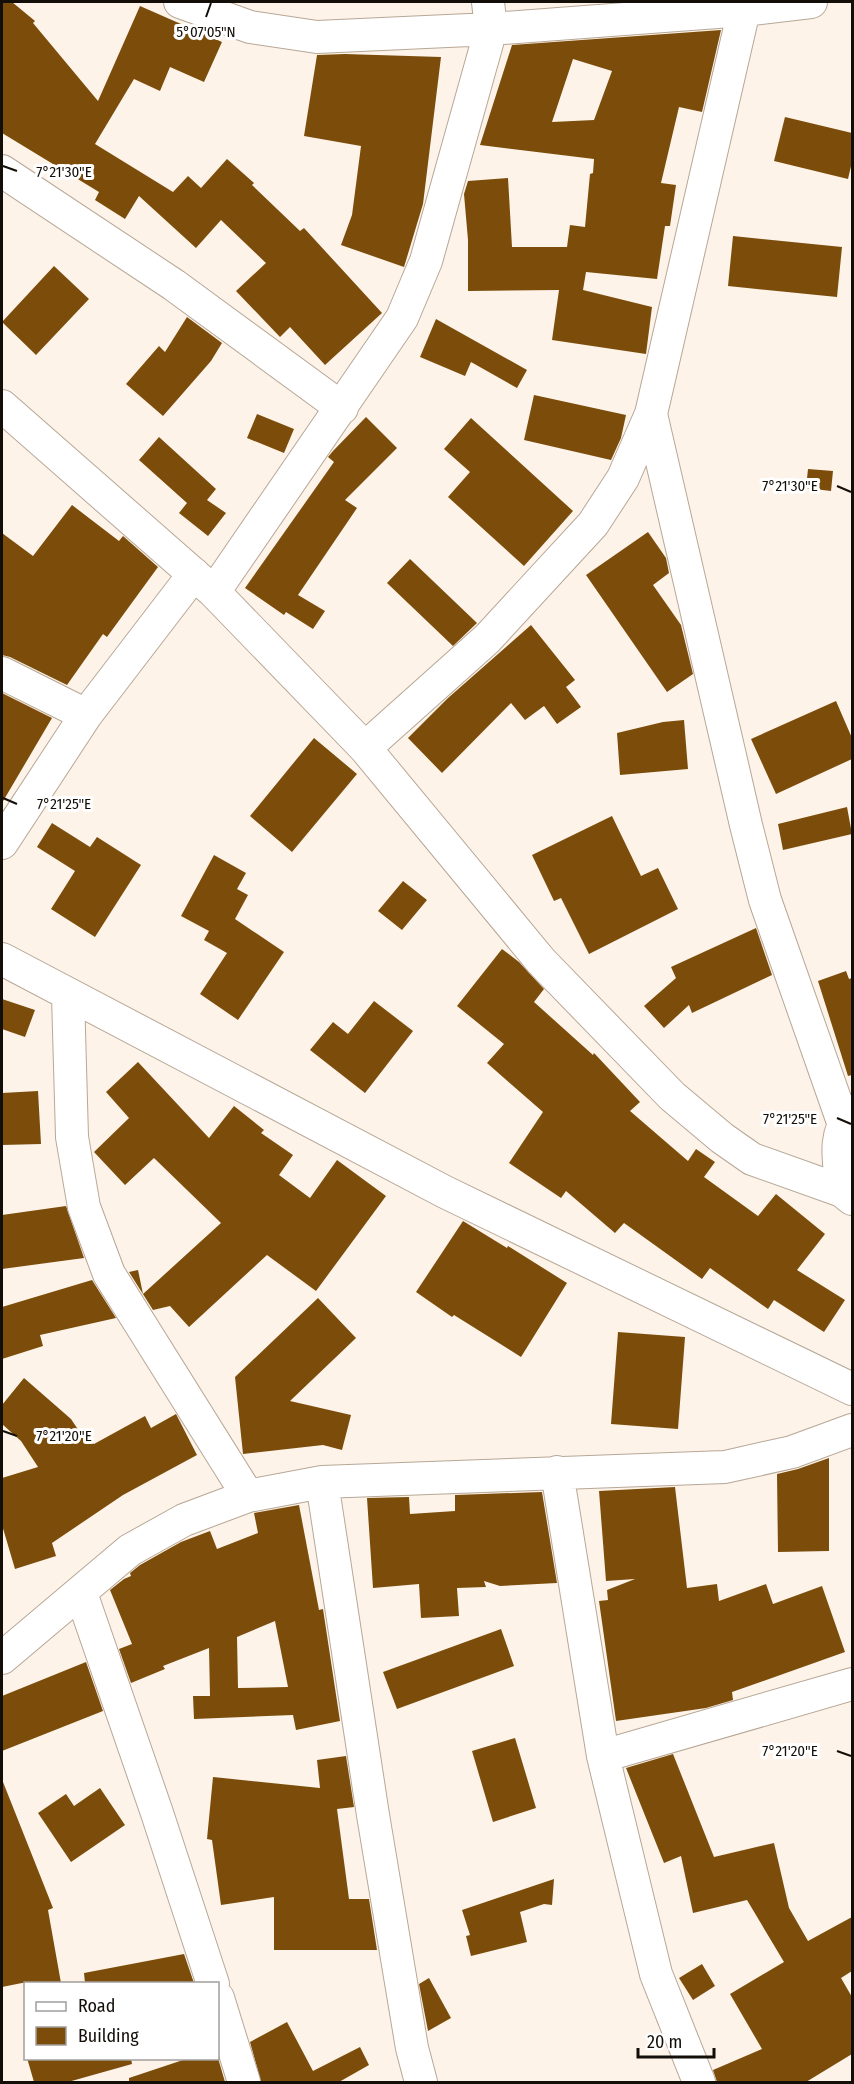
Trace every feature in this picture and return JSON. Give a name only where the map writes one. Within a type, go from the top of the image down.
[{"type":"street","points":[[180,2],[250,27],[317,37],[490,15],[759,6],[811,2]]},
{"type":"street","points":[[365,748],[487,639],[593,524],[623,478],[651,414],[759,6]]},
{"type":"street","points":[[2,843],[86,715],[204,583],[342,408],[402,318],[426,261],[490,15]]},
{"type":"street","points":[[2,171],[174,285],[342,408]]},
{"type":"street","points":[[2,406],[204,583],[365,748],[541,961],[672,1096],[722,1138],[752,1159],[847,1195]]},
{"type":"street","points":[[651,414],[765,900],[848,1117],[837,1144],[847,1195]]},
{"type":"street","points":[[2,673],[86,715]]},
{"type":"street","points":[[2,959],[445,1192],[852,1389]]},
{"type":"street","points":[[69,995],[72,1137],[84,1207],[109,1274],[248,1496]]},
{"type":"street","points":[[2,1658],[130,1550],[184,1520],[248,1496],[322,1482],[725,1467],[792,1452],[852,1430]]},
{"type":"street","points":[[557,1472],[603,1756],[656,1974],[699,2082]]},
{"type":"street","points":[[322,1482],[373,1815],[412,2048],[421,2082]]},
{"type":"street","points":[[81,1593],[213,1982]]},
{"type":"street","points":[[603,1756],[852,1685]]},
{"type":"street","points":[[219,2001],[244,2082]]},
{"type":"building","points":[[2,2],[12,2],[35,21],[33,23],[98,101],[140,6],[222,42],[204,82],[170,67],[160,91],[134,79],[95,144],[173,192],[188,176],[201,188],[227,159],[254,183],[252,185],[300,231],[304,228],[382,313],[325,365],[290,327],[280,337],[236,291],[266,263],[221,220],[196,248],[139,196],[125,219],[95,200],[99,192],[2,133]]},
{"type":"building","points":[[721,30],[702,112],[679,107],[661,183],[676,185],[670,226],[665,226],[657,279],[586,272],[583,290],[652,307],[646,354],[552,340],[559,290],[468,291],[468,240],[464,194],[468,181],[508,178],[512,247],[567,247],[570,225],[585,227],[590,174],[593,173],[594,159],[480,145],[512,45]],"holes":[[[573,59],[612,71],[594,120],[552,122]]]},
{"type":"building","points":[[317,55],[441,57],[423,204],[404,267],[341,245],[352,215],[361,146],[304,136]]},
{"type":"building","points":[[785,117],[852,133],[852,162],[848,179],[774,161]]},
{"type":"building","points":[[733,236],[842,247],[837,297],[728,286]]},
{"type":"building","points":[[54,266],[89,299],[36,355],[2,322]]},
{"type":"building","points":[[187,317],[222,343],[211,361],[163,416],[126,384],[159,346],[165,352]]},
{"type":"building","points":[[436,319],[527,370],[517,388],[471,362],[465,376],[420,357]]},
{"type":"building","points":[[534,395],[626,415],[621,438],[611,460],[524,440]]},
{"type":"building","points":[[257,414],[294,429],[284,453],[247,438]]},
{"type":"building","points":[[366,417],[397,448],[345,500],[357,508],[298,595],[325,611],[313,629],[286,612],[284,615],[245,588],[334,462],[328,457]]},
{"type":"building","points":[[471,418],[573,511],[524,566],[448,497],[470,472],[444,449]]},
{"type":"building","points":[[159,437],[216,489],[207,500],[226,513],[208,536],[179,513],[187,503],[139,460]]},
{"type":"building","points":[[808,469],[833,471],[831,491],[806,488]]},
{"type":"building","points":[[72,505],[119,541],[123,536],[158,567],[107,637],[103,634],[67,685],[2,655],[2,533],[33,556]]},
{"type":"building","points":[[648,532],[666,558],[669,573],[653,585],[681,625],[693,674],[667,692],[586,575]]},
{"type":"building","points":[[410,559],[477,623],[453,646],[387,583]]},
{"type":"building","points":[[531,625],[575,680],[566,687],[581,707],[557,724],[544,706],[525,720],[511,703],[442,773],[408,738],[448,698]]},
{"type":"building","points":[[2,693],[52,718],[2,803]]},
{"type":"building","points":[[836,701],[852,738],[852,759],[776,794],[751,739]]},
{"type":"building","points":[[684,720],[688,769],[620,775],[617,733],[663,722]]},
{"type":"building","points":[[314,738],[357,774],[292,852],[250,816]]},
{"type":"building","points":[[847,807],[852,834],[783,850],[778,824]]},
{"type":"building","points":[[612,816],[641,876],[658,868],[678,909],[589,954],[561,898],[554,901],[532,855]]},
{"type":"building","points":[[52,823],[90,847],[97,837],[141,865],[95,937],[51,909],[75,871],[37,847]]},
{"type":"building","points":[[214,855],[246,873],[237,889],[248,895],[235,919],[284,952],[238,1020],[200,994],[227,953],[204,940],[209,931],[181,916]]},
{"type":"building","points":[[403,881],[427,900],[402,930],[378,911]]},
{"type":"building","points":[[756,928],[772,975],[692,1013],[689,1005],[664,1028],[644,1006],[676,978],[671,967]]},
{"type":"building","points":[[502,949],[519,962],[544,989],[534,1002],[593,1055],[594,1053],[640,1102],[630,1111],[688,1161],[696,1149],[715,1162],[704,1177],[758,1216],[776,1194],[825,1234],[797,1270],[845,1300],[824,1332],[774,1300],[768,1309],[710,1268],[702,1279],[624,1223],[615,1233],[566,1191],[561,1198],[509,1163],[543,1112],[487,1063],[504,1044],[457,1006]]},
{"type":"building","points":[[846,971],[849,979],[852,978],[852,1075],[848,1076],[818,981]]},
{"type":"building","points":[[2,999],[35,1010],[25,1037],[2,1029]]},
{"type":"building","points":[[374,1001],[413,1031],[365,1093],[310,1050],[333,1022],[348,1034]]},
{"type":"building","points":[[138,1062],[209,1138],[234,1106],[264,1130],[261,1133],[293,1155],[279,1175],[310,1198],[337,1160],[386,1196],[316,1291],[267,1255],[189,1327],[170,1306],[153,1310],[129,1272],[138,1270],[143,1294],[221,1223],[154,1158],[125,1185],[94,1152],[129,1118],[106,1092]]},
{"type":"building","points":[[38,1091],[41,1144],[2,1145],[2,1093]]},
{"type":"building","points":[[66,1206],[84,1258],[2,1269],[2,1215]]},
{"type":"building","points":[[463,1221],[567,1283],[521,1357],[454,1315],[452,1317],[416,1292]]},
{"type":"building","points":[[92,1280],[116,1318],[40,1335],[43,1346],[2,1359],[2,1307]]},
{"type":"building","points":[[318,1298],[356,1338],[290,1401],[351,1415],[342,1450],[323,1445],[243,1454],[235,1377]]},
{"type":"building","points":[[618,1332],[685,1337],[678,1429],[611,1424]]},
{"type":"building","points":[[24,1378],[71,1419],[79,1431],[94,1444],[145,1416],[151,1428],[176,1414],[197,1455],[123,1495],[52,1543],[56,1556],[15,1569],[2,1525],[2,1478],[38,1467],[21,1441],[2,1424],[2,1405]]},
{"type":"building","points":[[829,1458],[829,1551],[778,1552],[777,1474]]},
{"type":"building","points":[[675,1487],[687,1588],[717,1584],[719,1601],[766,1584],[773,1604],[822,1586],[845,1652],[732,1692],[733,1700],[706,1708],[616,1721],[599,1601],[608,1600],[607,1590],[635,1579],[606,1581],[599,1491]]},
{"type":"building","points":[[542,1492],[557,1583],[500,1586],[484,1581],[486,1587],[457,1588],[459,1616],[421,1618],[419,1584],[373,1588],[367,1498],[409,1497],[410,1514],[455,1511],[455,1495]]},
{"type":"building","points":[[299,1505],[319,1610],[323,1609],[340,1721],[296,1730],[293,1715],[194,1719],[193,1696],[210,1696],[209,1648],[163,1666],[165,1669],[131,1683],[119,1649],[132,1644],[110,1590],[131,1576],[130,1573],[140,1565],[181,1542],[210,1531],[217,1549],[258,1533],[254,1513]],"holes":[[[275,1621],[288,1687],[238,1688],[237,1637]]]},
{"type":"building","points":[[501,1629],[514,1666],[397,1709],[383,1672]]},
{"type":"building","points":[[86,1662],[103,1711],[2,1751],[2,1696]]},
{"type":"building","points":[[515,1738],[536,1808],[493,1822],[472,1751]]},
{"type":"building","points":[[673,1754],[714,1857],[774,1843],[789,1908],[808,1941],[852,1917],[852,1971],[841,1978],[852,1997],[852,2054],[806,2082],[717,2082],[713,2070],[762,2049],[730,1994],[784,1962],[747,1900],[693,1913],[681,1856],[664,1863],[626,1768]]},
{"type":"building","points":[[346,1756],[354,1807],[337,1809],[349,1899],[369,1899],[377,1950],[274,1950],[274,1897],[221,1905],[212,1840],[207,1839],[213,1777],[320,1788],[317,1760]]},
{"type":"building","points":[[3,1782],[53,1908],[48,1910],[61,1982],[24,1982],[2,1987]]},
{"type":"building","points":[[100,1788],[125,1825],[71,1862],[38,1813],[66,1794],[74,1806]]},
{"type":"building","points":[[554,1879],[552,1905],[544,1904],[520,1912],[527,1942],[471,1956],[466,1936],[470,1935],[462,1910]]},
{"type":"building","points":[[184,1954],[194,1982],[85,1982],[84,1973]]},
{"type":"building","points":[[702,1964],[715,1986],[693,2000],[679,1978]]},
{"type":"building","points":[[429,1978],[451,2018],[428,2031],[419,1984]]},
{"type":"building","points":[[287,2022],[313,2071],[360,2047],[369,2065],[339,2082],[261,2082],[250,2042]]},
{"type":"building","points":[[28,2060],[131,2060],[132,2064],[68,2082],[34,2082]]},
{"type":"building","points":[[183,2060],[219,2060],[225,2082],[129,2082],[129,2078]]}]
